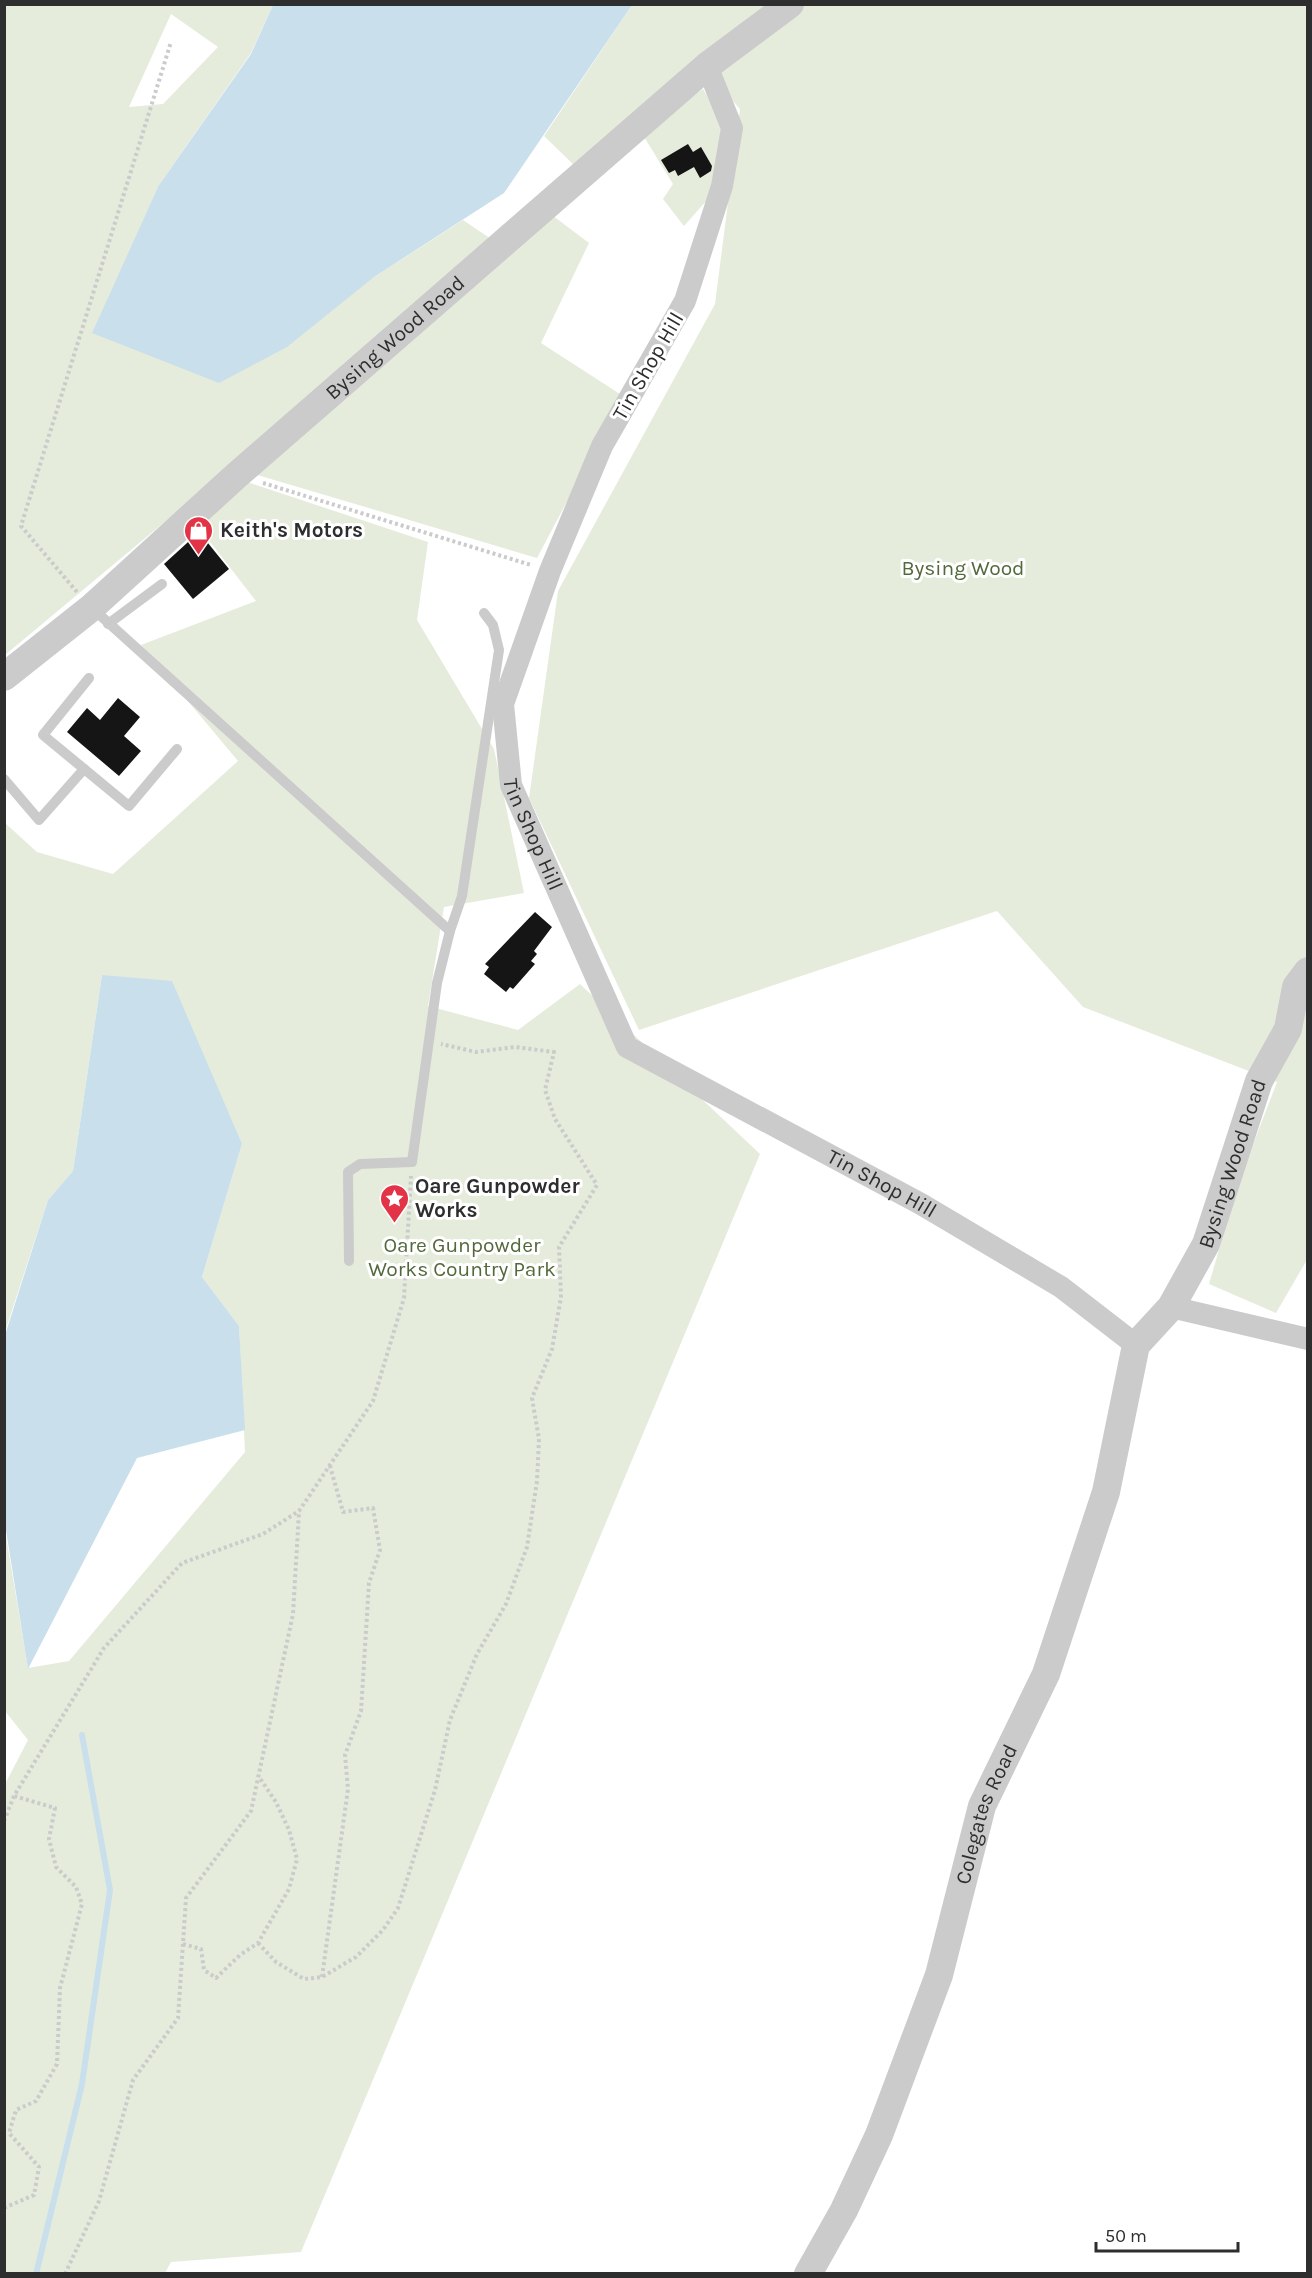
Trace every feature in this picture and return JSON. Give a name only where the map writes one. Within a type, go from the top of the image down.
[{"type":"street","name":"Bysing Wood Road","points":[[4,677],[100,616],[237,475],[707,66],[790,4]]},
{"type":"street","name":"Tin Shop Hill","points":[[707,66],[732,128],[722,186],[685,301],[602,446],[550,571],[503,704],[511,785],[627,1047],[931,1210],[1061,1287],[1137,1345]]},
{"type":"street","name":"Bysing Wood Road","points":[[1137,1345],[1171,1307],[1206,1244],[1259,1081],[1288,1029],[1296,987],[1308,971]]},
{"type":"street","points":[[1171,1307],[1308,1340]]},
{"type":"street","name":"Colegates Road","points":[[808,2274],[844,2210],[879,2135],[939,1975],[982,1806],[1046,1674],[1106,1492],[1137,1345]]},
{"type":"lane","points":[[162,584],[100,616],[450,931]]},
{"type":"lane","points":[[349,1261],[348,1172],[360,1164],[412,1162],[436,983],[462,896],[499,650],[493,625],[484,613]]},
{"type":"lane","points":[[89,678],[43,735],[129,807],[177,749]]},
{"type":"lane","points":[[4,779],[39,820],[84,769]]},
{"type":"path","points":[[100,616],[21,526],[171,42]]},
{"type":"path","points":[[237,475],[550,571]]},
{"type":"path","points":[[258,1943],[276,1962],[304,1979],[322,1977],[356,1958],[383,1930],[398,1908],[435,1790],[450,1720],[477,1654],[506,1604],[527,1547],[537,1481],[538,1450],[532,1398],[552,1349],[561,1296],[559,1247],[597,1185],[555,1119],[545,1090],[554,1052],[514,1047],[476,1052],[428,1041]]},
{"type":"path","points":[[4,1821],[15,1796],[104,1648],[182,1563],[263,1534],[299,1512],[373,1401],[404,1298],[412,1162]]},
{"type":"path","points":[[322,1977],[348,1790],[345,1755],[362,1711],[369,1583],[380,1550],[373,1508],[343,1512],[330,1465]]},
{"type":"path","points":[[65,2274],[99,2201],[133,2079],[178,2018],[186,1898],[251,1811],[292,1614],[299,1512]]},
{"type":"path","points":[[183,1944],[201,1949],[204,1970],[216,1978],[240,1954],[258,1943],[289,1889],[297,1859],[289,1830],[276,1802],[259,1777]]},
{"type":"path","points":[[4,2208],[34,2195],[39,2167],[9,2133],[16,2110],[36,2101],[57,2064],[60,1988],[82,1904],[76,1887],[56,1867],[49,1839],[54,1808],[15,1796]]},
{"type":"green space","points":[[5,5],[273,5],[251,53],[159,185],[374,277],[463,220],[494,241],[228,469],[5,655]],"holes":[[[171,14],[218,47],[163,104],[129,107]]]},
{"type":"green space","name":"Bysing Wood","points":[[632,5],[1307,5],[1308,1258],[1276,1313],[1209,1284],[1239,1181],[1277,1082],[1083,1007],[997,911],[639,1030],[529,798],[558,591],[715,304],[740,109],[695,58],[577,168],[544,136]]},
{"type":"green space","points":[[703,89],[727,129],[715,191],[684,226],[663,199],[673,184],[641,132]]},
{"type":"green space","points":[[552,215],[589,243],[541,343],[623,396],[537,558],[251,473]]},
{"type":"green space","name":"Oare Gunpowder Works Country Park","points":[[244,481],[428,542],[417,620],[494,749],[524,893],[444,907],[428,1006],[518,1030],[580,984],[760,1154],[301,2252],[171,2262],[165,2273],[5,2273],[4,1786],[28,1740],[5,1711],[4,1524],[28,1668],[69,1661],[245,1452],[239,1326],[202,1277],[242,1144],[102,975],[73,1171],[48,1200],[4,1335],[5,823],[37,852],[113,874],[238,761],[141,645],[256,601],[193,520]]},
{"type":"water","points":[[273,5],[632,5],[504,193],[374,277],[287,347],[219,383],[92,333],[159,185],[251,54]]},
{"type":"water","points":[[102,975],[172,981],[242,1144],[202,1277],[239,1326],[245,1430],[137,1458],[28,1669],[5,1524],[5,1335],[48,1200],[73,1171]]},
{"type":"building","points":[[688,144],[693,152],[701,147],[712,166],[711,171],[700,178],[694,167],[678,176],[675,170],[669,173],[661,160]]},
{"type":"building","points":[[199,532],[229,569],[193,599],[164,564]]},
{"type":"building","points":[[118,698],[140,717],[124,736],[141,751],[119,776],[67,732],[87,708],[100,720]]},
{"type":"building","points":[[535,912],[552,927],[534,951],[537,954],[531,961],[535,964],[513,989],[510,987],[506,992],[484,974],[489,967],[485,964]]},
{"type":"waterway","points":[[36,2274],[82,2084],[110,1890],[82,1735]]},
{"type":"place","name":"Keith's Motors","points":[[199,556]]},
{"type":"place","name":"Oare Gunpowder Works","points":[[394,1224]]}]
